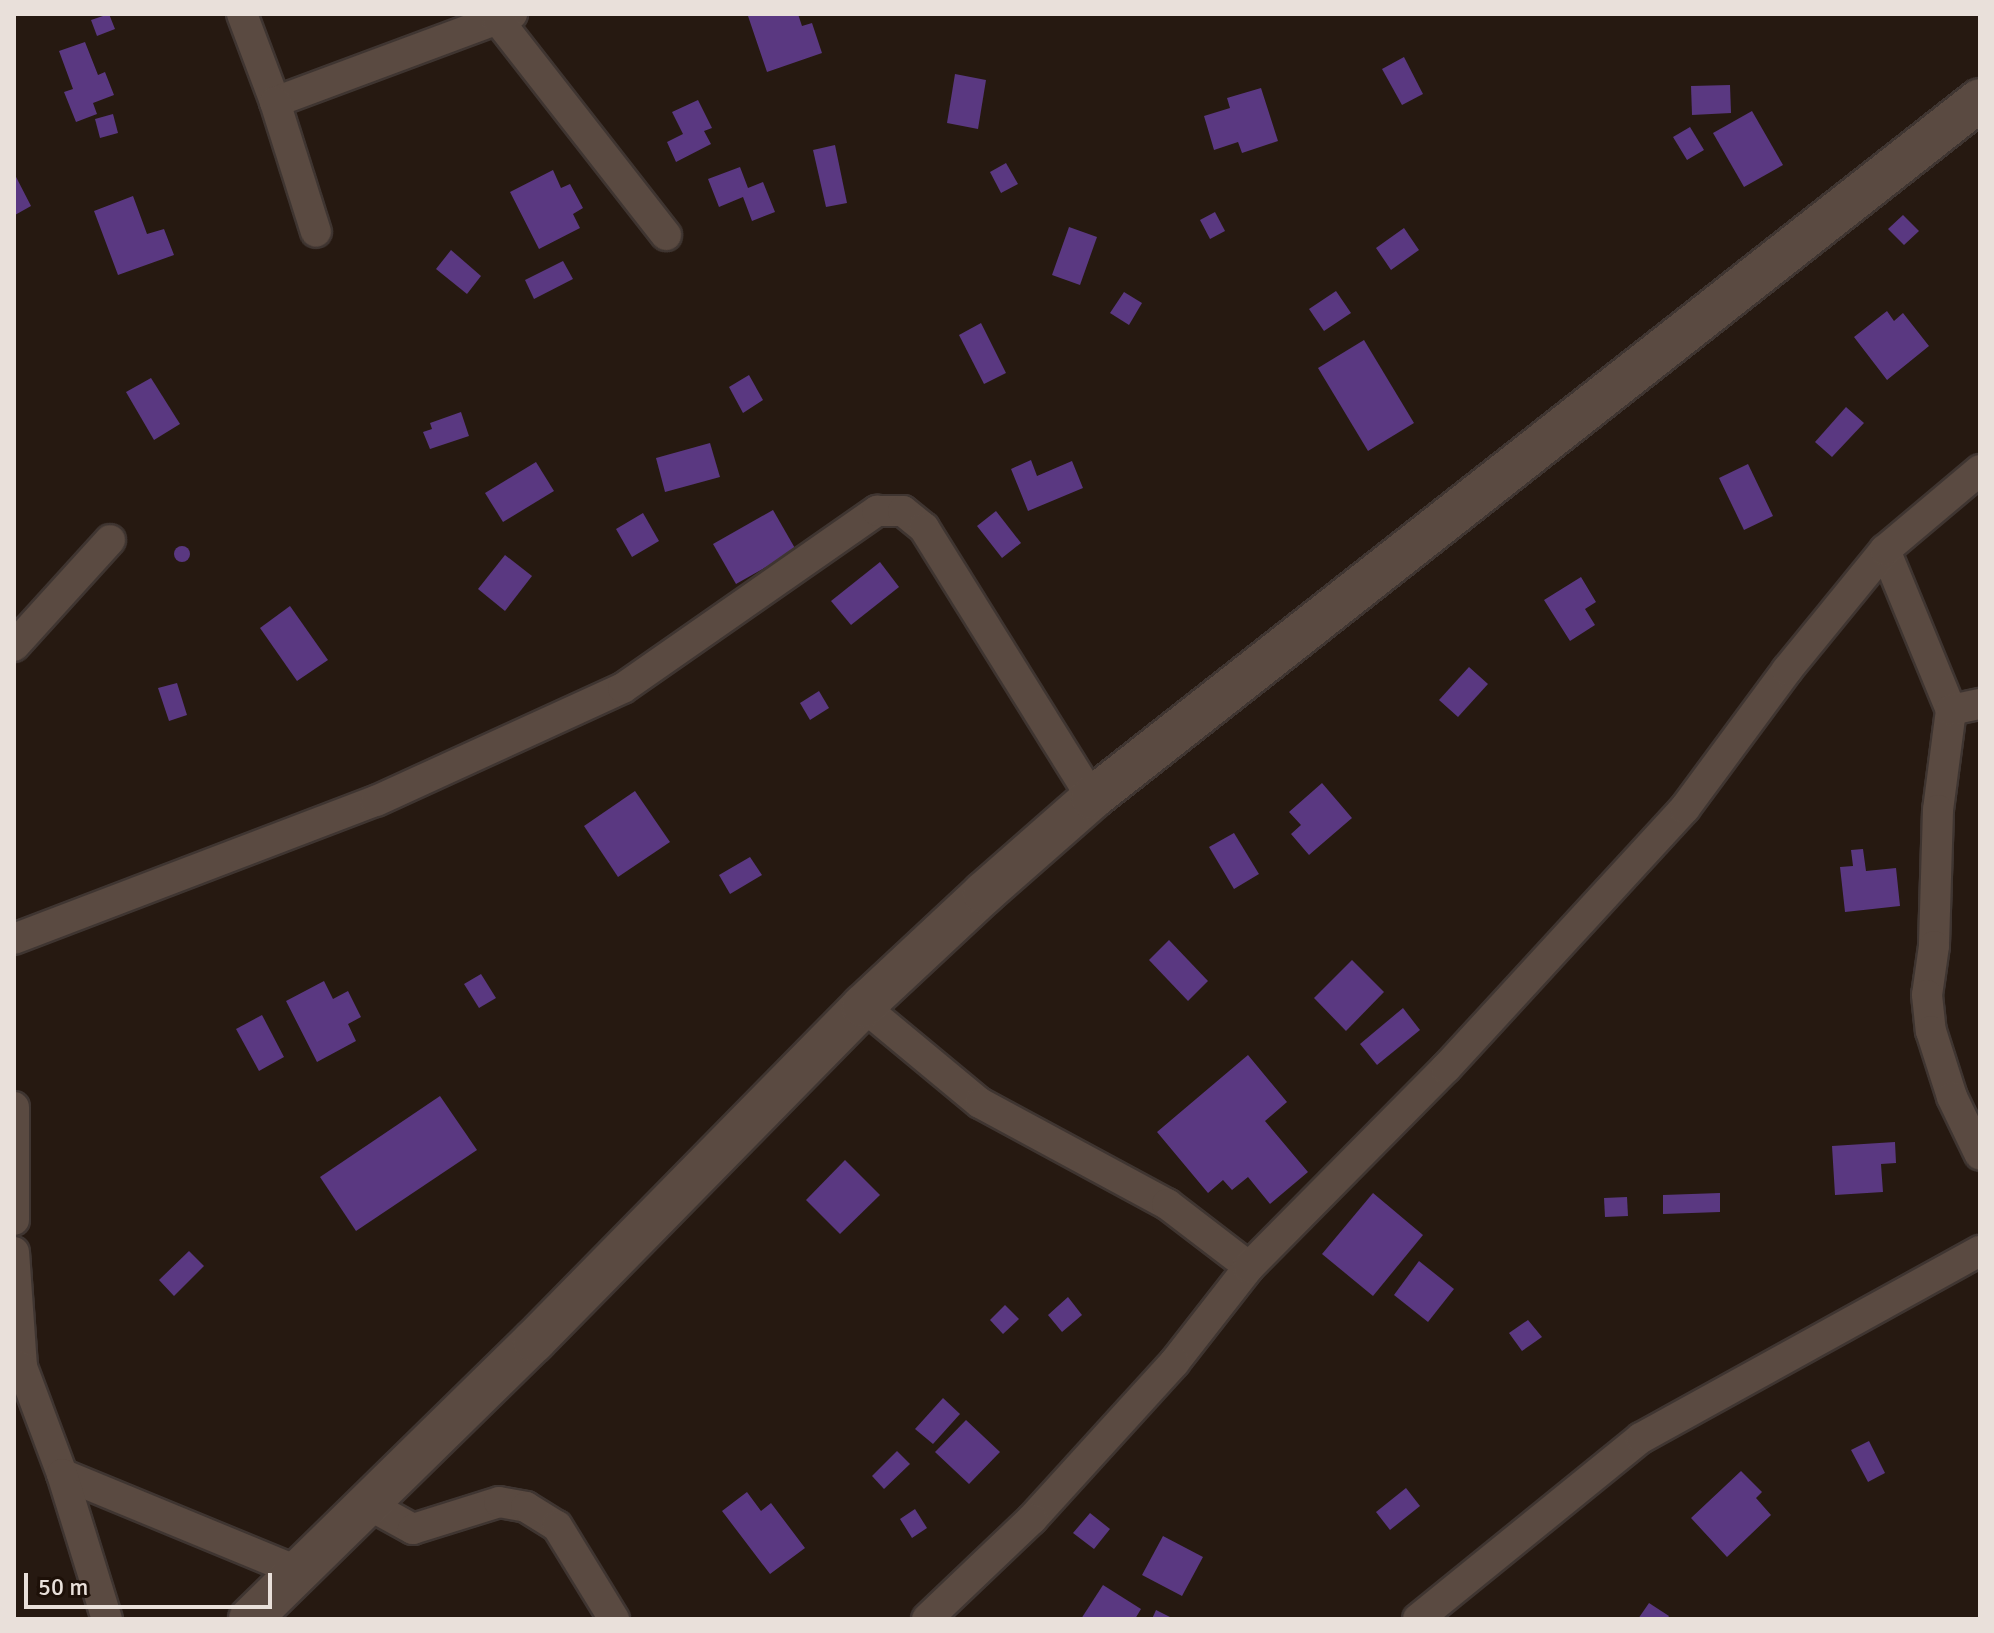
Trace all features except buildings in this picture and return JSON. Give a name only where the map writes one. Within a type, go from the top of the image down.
[{"type":"street","points":[[242,14],[275,102],[316,232]]},
{"type":"street","points":[[275,102],[505,17],[666,235]]},
{"type":"street","points":[[250,1619],[364,1502],[534,1341],[863,1006],[1092,798],[1980,100]]},
{"type":"street","points":[[927,1619],[1032,1519],[1164,1374],[1249,1267],[1446,1068],[1685,808],[1787,670],[1885,550],[1980,470]]},
{"type":"street","points":[[14,939],[376,801],[623,688],[877,511],[903,511],[924,528],[1092,798]]},
{"type":"street","points":[[14,646],[110,540]]},
{"type":"street","points":[[1885,550],[1966,707],[1938,810],[1934,946],[1927,995],[1931,1031],[1952,1097],[1980,1155]]},
{"type":"street","points":[[863,1006],[980,1103],[1167,1204],[1249,1267]]},
{"type":"street","points":[[14,1107],[14,1220]]},
{"type":"street","points":[[1418,1619],[1641,1438],[1980,1251]]},
{"type":"street","points":[[14,1252],[18,1367],[62,1474],[107,1619]]},
{"type":"street","points":[[62,1474],[297,1571]]},
{"type":"street","points":[[364,1502],[413,1529],[499,1502],[526,1507],[557,1526],[614,1619]]}]
